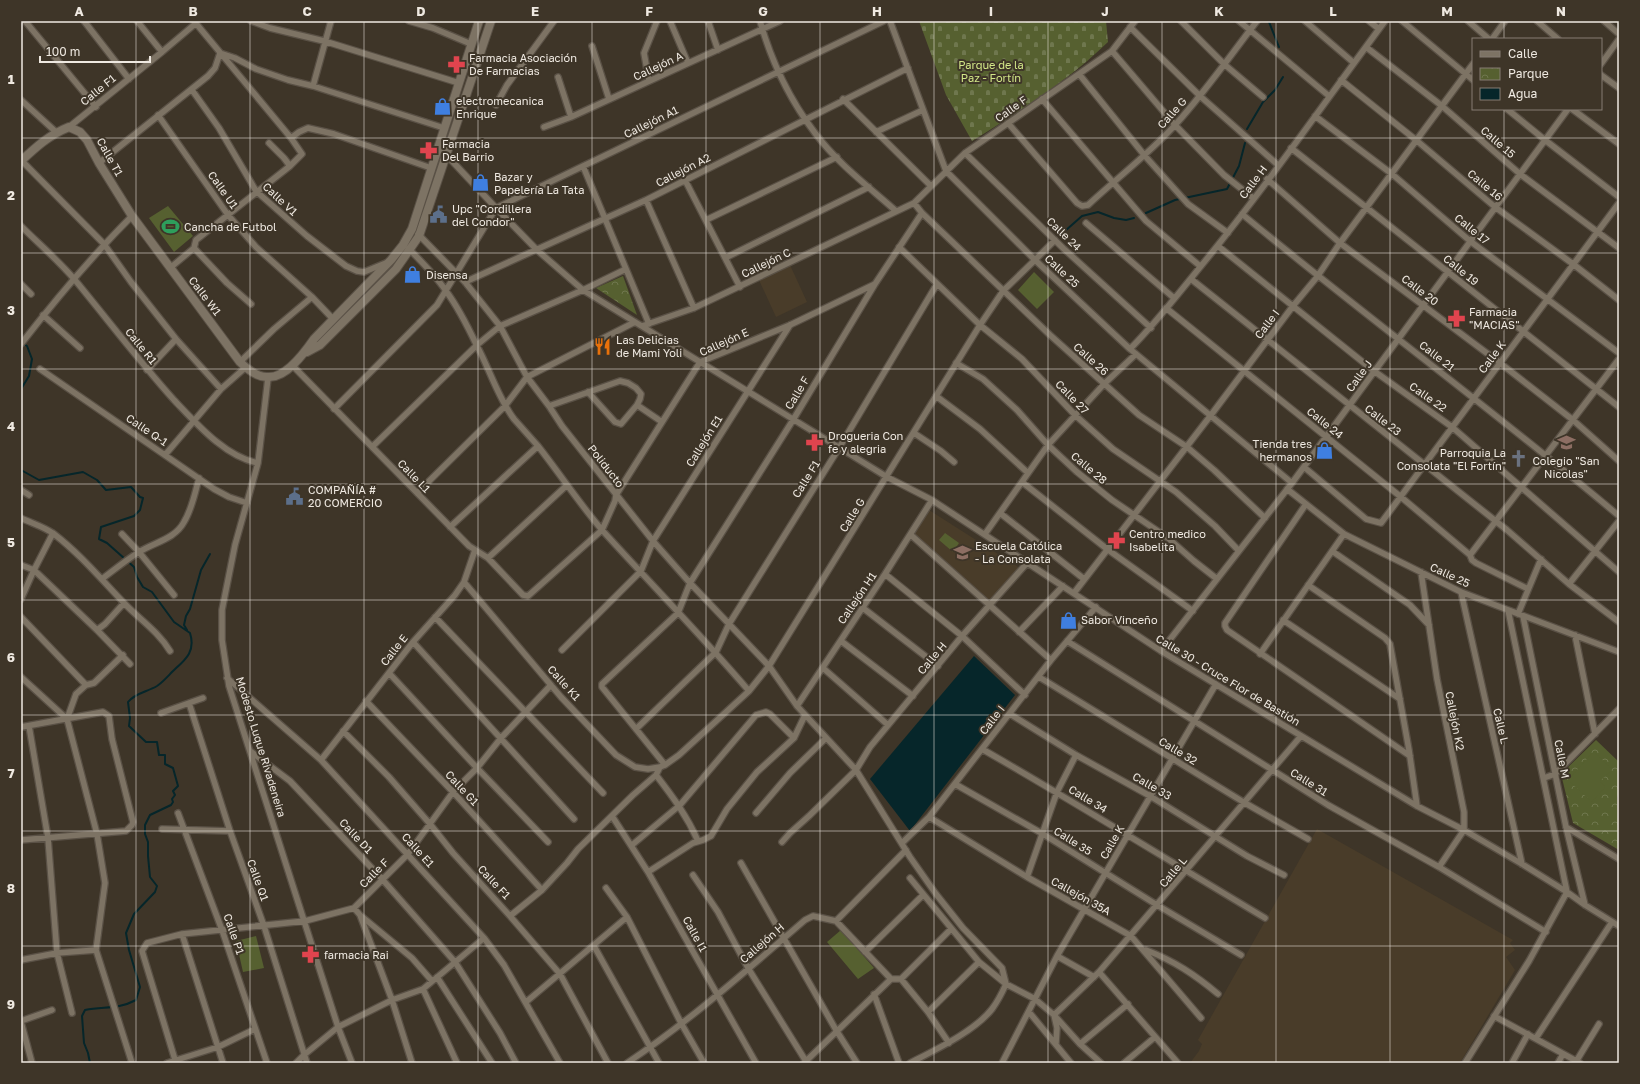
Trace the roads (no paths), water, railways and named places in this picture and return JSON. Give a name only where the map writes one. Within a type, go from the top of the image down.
[{"type":"street","points":[[25,21],[96,107]]},
{"type":"street","points":[[84,21],[129,79]]},
{"type":"street","points":[[137,21],[162,52]]},
{"type":"street","points":[[251,21],[270,28],[324,40],[459,83]]},
{"type":"street","points":[[313,86],[324,40],[331,21]]},
{"type":"street","points":[[409,21],[433,28],[471,44]]},
{"type":"street","points":[[268,378],[281,374],[304,354],[320,345],[396,269],[419,236],[491,21]]},
{"type":"street","points":[[496,104],[507,85],[554,21]]},
{"type":"street","points":[[649,81],[644,53],[657,21]]},
{"type":"street","points":[[670,21],[688,64]]},
{"type":"street","points":[[708,21],[718,50]]},
{"type":"street","points":[[760,21],[778,72],[805,120],[815,134],[837,158],[896,211]]},
{"type":"street","name":"Callejón A","points":[[544,127],[609,100],[780,21]]},
{"type":"street","name":"Callejón A1","points":[[496,208],[884,21]]},
{"type":"street","name":"Calle 25","points":[[890,21],[946,171],[1035,260],[1130,349],[1292,484]]},
{"type":"street","name":"Calle F","points":[[896,211],[914,203],[965,153],[1112,51],[1135,21]]},
{"type":"street","points":[[1181,21],[1224,64],[1263,97]]},
{"type":"street","points":[[1239,21],[1249,31],[1329,96]]},
{"type":"street","name":"Calle G","points":[[1008,123],[1077,203],[1082,206],[1088,205],[1145,156],[1175,125],[1200,96],[1257,21]]},
{"type":"street","points":[[1305,21],[1354,63]]},
{"type":"street","points":[[1369,21],[1379,29]]},
{"type":"street","name":"Calle H","points":[[1130,349],[1150,328],[1218,246],[1385,21]]},
{"type":"street","points":[[1402,21],[1472,79]]},
{"type":"street","points":[[1468,21],[1490,38]]},
{"type":"street","points":[[1492,38],[1505,21]]},
{"type":"street","points":[[1537,21],[1557,38]]},
{"type":"street","points":[[1604,21],[1619,34]]},
{"type":"street","points":[[170,268],[194,248],[196,240],[256,191],[290,166],[302,154],[291,138],[194,22]]},
{"type":"street","name":"Calle F1","points":[[69,127],[96,107],[162,52],[194,22]]},
{"type":"street","points":[[304,354],[314,338],[391,260],[403,245],[412,229],[479,22]]},
{"type":"street","points":[[479,22],[482,27],[480,56]]},
{"type":"street","points":[[1130,27],[1200,96],[1278,165]]},
{"type":"street","points":[[1602,63],[1619,39]]},
{"type":"street","points":[[592,46],[609,100]]},
{"type":"street","name":"Calle 15","points":[[1366,47],[1442,106],[1520,174],[1619,248]]},
{"type":"street","points":[[1112,51],[1175,125],[1224,175],[1253,198]]},
{"type":"street","points":[[220,53],[235,58],[256,69],[288,80],[313,86],[444,128]]},
{"type":"street","points":[[99,163],[212,73],[220,53]]},
{"type":"street","name":"Calle I","points":[[1074,593],[1211,416],[1293,306],[1318,276],[1340,243],[1472,65]]},
{"type":"street","name":"Callejón A2","points":[[465,282],[646,200],[908,68]]},
{"type":"street","points":[[1078,74],[1177,193],[1188,204],[1228,233]]},
{"type":"street","points":[[1602,75],[1619,88]]},
{"type":"street","points":[[558,78],[570,117]]},
{"type":"street","name":"Calle 16","points":[[1341,80],[1416,140],[1495,207],[1619,300]]},
{"type":"street","name":"Calle V1","points":[[192,90],[218,128],[256,191],[307,236],[346,266],[357,271],[364,272],[371,270],[391,260]]},
{"type":"street","points":[[455,96],[465,102]]},
{"type":"street","points":[[844,99],[931,186]]},
{"type":"street","points":[[1042,99],[1146,221],[1200,266]]},
{"type":"street","points":[[21,100],[56,132]]},
{"type":"street","points":[[876,132],[924,110]]},
{"type":"street","points":[[1508,110],[1619,196]]},
{"type":"street","name":"Calle J","points":[[1161,651],[1292,484],[1567,110]]},
{"type":"street","points":[[1573,110],[1619,144]]},
{"type":"street","name":"Calle U1","points":[[158,116],[228,215],[256,246],[312,297],[333,319]]},
{"type":"street","name":"Calle 17","points":[[1315,116],[1392,174],[1470,241],[1548,298],[1619,353]]},
{"type":"street","points":[[69,127],[56,132],[40,143],[21,161],[104,244],[131,282],[176,339],[220,389]]},
{"type":"street","name":"Calle T1","points":[[69,127],[80,132],[88,140],[99,163],[132,216]]},
{"type":"street","points":[[291,138],[308,128],[334,134],[431,168]]},
{"type":"street","points":[[269,143],[290,166]]},
{"type":"street","name":"Calle 30 - Cruce Flor de Bastión","points":[[438,146],[538,250],[584,290],[887,478],[932,500],[1161,651],[1417,806],[1464,830],[1522,864],[1619,926]]},
{"type":"street","name":"Calle 19","points":[[1292,148],[1619,407]]},
{"type":"street","name":"Calle 24","points":[[965,153],[1054,240],[1150,328]]},
{"type":"street","points":[[706,220],[837,158]]},
{"type":"street","points":[[583,166],[649,324]]},
{"type":"street","name":"Calle 20","points":[[1267,179],[1340,243],[1500,363],[1573,420],[1619,461]]},
{"type":"street","points":[[685,180],[740,287]]},
{"type":"street","points":[[725,258],[869,187]]},
{"type":"street","points":[[646,200],[694,308]]},
{"type":"street","name":"Calle K","points":[[1304,467],[1366,519],[1381,523],[1619,202]]},
{"type":"street","name":"Calle 26","points":[[914,203],[922,213],[1050,335],[1104,384],[1139,415],[1187,447],[1265,518]]},
{"type":"street","points":[[334,409],[437,305],[496,208]]},
{"type":"street","name":"Callejón C","points":[[642,326],[694,308],[896,211]]},
{"type":"street","name":"Calle F","points":[[678,613],[690,583],[793,420],[875,284],[922,213]]},
{"type":"street","name":"Calle 21","points":[[1242,214],[1318,276],[1547,455],[1619,516]]},
{"type":"street","points":[[21,344],[104,244],[132,216]]},
{"type":"street","name":"Calle W1","points":[[132,216],[243,365],[257,374],[268,378]]},
{"type":"street","points":[[1086,223],[1174,298]]},
{"type":"street","name":"Calle R1","points":[[21,226],[74,279],[147,370],[193,420],[225,448],[239,458],[258,463]]},
{"type":"street","name":"Poliducto","points":[[412,229],[465,282],[500,326],[527,377],[550,406],[562,426],[653,541],[690,583],[769,666],[804,715],[856,770],[906,850],[936,894],[963,928],[1002,968],[1006,984]]},
{"type":"street","name":"Calle G","points":[[510,916],[542,890],[578,849],[656,775],[662,766],[679,755],[749,691],[769,666],[887,478],[956,363],[1003,290],[1054,240]]},
{"type":"street","name":"Calle 22","points":[[1218,246],[1374,371],[1452,427],[1619,572]]},
{"type":"street","name":"Calle 27","points":[[899,247],[980,325],[1022,359],[1075,416],[1113,449],[1176,492],[1215,526],[1239,551]]},
{"type":"street","points":[[194,248],[227,283],[251,304]]},
{"type":"street","points":[[410,250],[427,267],[446,291],[477,345],[505,406],[538,446],[566,486],[602,530],[642,571],[678,613],[716,652],[749,691]]},
{"type":"street","points":[[372,447],[477,345],[500,326],[584,290],[626,269]]},
{"type":"street","name":"Calle 23","points":[[1191,279],[1349,406],[1496,521],[1569,584],[1619,622]]},
{"type":"street","points":[[21,284],[31,294]]},
{"type":"street","name":"Callejón E","points":[[602,530],[615,501],[616,495],[700,362],[790,325],[875,284]]},
{"type":"street","name":"Calle F1","points":[[636,729],[716,652],[730,624],[839,448],[937,284]]},
{"type":"street","points":[[165,454],[220,389],[274,329],[312,297]]},
{"type":"street","name":"Calle 24","points":[[1166,308],[1401,497],[1470,555]]},
{"type":"street","points":[[43,316],[80,348]]},
{"type":"street","points":[[417,493],[505,406],[527,377],[635,322]]},
{"type":"street","name":"Callejón E1","points":[[642,571],[653,541],[790,325]]},
{"type":"street","points":[[147,370],[176,339]]},
{"type":"street","points":[[985,534],[1048,445],[1104,384],[1136,354]]},
{"type":"street","points":[[1470,555],[1619,359]]},
{"type":"street","name":"Calle 28","points":[[956,363],[983,379],[1016,410],[1048,445],[1094,486],[1168,538],[1194,562],[1217,579]]},
{"type":"street","name":"Calle L1","points":[[292,365],[450,527],[475,550],[488,558],[523,595],[530,596],[602,530]]},
{"type":"street","name":"Calle Q-1","points":[[40,369],[199,478],[229,497],[247,503]]},
{"type":"street","name":"Modesto Luque Rivadeneira","points":[[268,378],[258,463],[235,545],[222,610],[222,640],[227,678],[338,1027],[352,1063]]},
{"type":"street","points":[[550,406],[588,392],[620,381],[636,388],[640,394],[640,399],[623,422],[618,424],[588,392]]},
{"type":"street","points":[[936,396],[980,428],[1028,473]]},
{"type":"street","points":[[637,405],[662,422]]},
{"type":"street","points":[[914,432],[954,462]]},
{"type":"street","points":[[450,527],[538,446]]},
{"type":"street","points":[[102,579],[139,552],[178,531],[186,517],[199,478]]},
{"type":"street","points":[[1022,482],[1107,549],[1193,611]]},
{"type":"street","points":[[488,558],[566,486]]},
{"type":"street","name":"Calle 25","points":[[1287,489],[1344,534],[1461,592],[1619,652]]},
{"type":"street","points":[[21,490],[29,495]]},
{"type":"street","name":"Callejón H1","points":[[797,706],[863,608],[932,500]]},
{"type":"street","points":[[1306,504],[1225,623],[1227,630],[1410,756]]},
{"type":"street","points":[[1000,513],[1084,579]]},
{"type":"street","points":[[21,518],[53,533],[163,640],[170,651]]},
{"type":"street","points":[[1569,584],[1619,521]]},
{"type":"street","points":[[21,599],[53,533]]},
{"type":"street","points":[[122,534],[139,552],[174,595]]},
{"type":"street","points":[[1260,654],[1344,534]]},
{"type":"street","points":[[910,535],[1051,660]]},
{"type":"street","name":"Calle E","points":[[321,760],[413,642],[436,617],[464,582],[475,550]]},
{"type":"street","points":[[1332,551],[1410,605],[1429,625]]},
{"type":"street","name":"Calle 25","points":[[1470,555],[1472,560],[1476,563],[1528,589]]},
{"type":"street","points":[[1521,615],[1528,589],[1541,559]]},
{"type":"street","name":"Calle H","points":[[782,842],[856,770],[870,748],[888,725],[962,636],[1028,562]]},
{"type":"street","points":[[21,565],[34,570],[98,630],[130,664]]},
{"type":"street","points":[[562,650],[642,571]]},
{"type":"street","name":"Callejón K2","points":[[1421,572],[1437,679],[1464,812],[1464,830]]},
{"type":"street","points":[[885,574],[962,636],[1025,695]]},
{"type":"street","name":"Calle K1","points":[[464,582],[551,685],[616,755],[635,767],[648,769],[662,766]]},
{"type":"street","points":[[1308,585],[1385,638],[1390,644],[1410,756],[1417,806]]},
{"type":"street","points":[[1019,632],[1063,586]]},
{"type":"street","name":"Calle L","points":[[1461,592],[1522,864]]},
{"type":"street","points":[[98,630],[124,603]]},
{"type":"street","name":"Calle I","points":[[902,843],[929,817],[1051,660],[1096,607]]},
{"type":"street","points":[[863,608],[938,666]]},
{"type":"street","name":"Calle M","points":[[1508,610],[1567,892]]},
{"type":"street","points":[[662,766],[636,729],[602,687],[602,684],[678,613]]},
{"type":"street","name":"Calle M","points":[[1521,615],[1566,827],[1585,905]]},
{"type":"street","points":[[21,617],[86,685]]},
{"type":"street","points":[[436,617],[603,793]]},
{"type":"street","points":[[1284,620],[1400,699]]},
{"type":"street","points":[[1575,635],[1595,734]]},
{"type":"street","points":[[841,641],[912,696]]},
{"type":"street","name":"Calle 31","points":[[1067,641],[1272,771],[1328,805],[1439,867],[1546,932]]},
{"type":"street","points":[[413,642],[574,819]]},
{"type":"street","points":[[67,719],[76,694],[86,685],[94,684],[123,655]]},
{"type":"street","points":[[823,668],[888,725]]},
{"type":"street","points":[[389,672],[477,768],[548,842]]},
{"type":"street","points":[[21,677],[67,719],[97,834],[105,883],[96,950],[132,1063]]},
{"type":"street","name":"Calle 32","points":[[1039,677],[1172,759],[1308,839]]},
{"type":"street","name":"Calle E1","points":[[227,678],[321,760],[484,938],[504,965],[560,1063]]},
{"type":"street","name":"Calle K","points":[[1002,1063],[1030,1012],[1035,998],[1057,956],[1216,684]]},
{"type":"street","name":"Calle F","points":[[354,908],[408,854],[453,792],[477,768],[501,738],[551,685]]},
{"type":"street","points":[[161,713],[203,698]]},
{"type":"street","name":"Calle G1","points":[[366,701],[453,792],[542,890]]},
{"type":"street","name":"Calle Q1","points":[[189,704],[230,831],[264,926],[304,1055],[308,1063]]},
{"type":"street","points":[[1544,778],[1555,774],[1619,709]]},
{"type":"street","points":[[21,727],[103,712],[109,716],[112,740],[133,822],[126,831],[21,840]]},
{"type":"street","points":[[632,846],[680,805],[756,715],[766,712],[794,738]]},
{"type":"street","name":"Calle 33","points":[[1010,714],[1076,755],[1150,796],[1247,856],[1284,876]]},
{"type":"street","points":[[648,872],[698,842],[711,836],[727,809],[757,772],[794,738],[804,715]]},
{"type":"street","points":[[29,726],[48,838],[57,953],[72,1013]]},
{"type":"street","name":"Calle F1","points":[[343,731],[389,777],[430,824],[453,854],[510,916],[560,974],[608,1063]]},
{"type":"street","name":"Calle L","points":[[1054,1015],[1099,972],[1131,936],[1301,736]]},
{"type":"street","points":[[756,813],[790,774],[826,738]]},
{"type":"street","name":"Calle 34","points":[[982,749],[1128,834],[1186,871],[1265,918]]},
{"type":"street","name":"Calle D1","points":[[250,751],[290,781],[382,879],[455,962],[500,1032],[516,1063]]},
{"type":"street","points":[[1026,877],[1043,834],[1057,792],[1076,755]]},
{"type":"street","points":[[656,775],[680,805],[698,842]]},
{"type":"street","name":"Calle 35","points":[[955,784],[1043,834],[1157,905],[1242,954]]},
{"type":"street","name":"Calle P1","points":[[178,813],[222,930],[267,1063]]},
{"type":"street","name":"Calle I1","points":[[612,816],[648,872],[682,930],[756,1063]]},
{"type":"street","name":"Callejón 35A","points":[[929,817],[1026,877],[1131,936],[1144,949],[1201,1018]]},
{"type":"street","points":[[1566,827],[1619,859]]},
{"type":"street","points":[[162,829],[230,831]]},
{"type":"street","points":[[1439,867],[1464,830]]},
{"type":"street","points":[[906,850],[836,921],[890,979],[901,980],[928,1012],[949,1043]]},
{"type":"street","points":[[741,863],[836,1030],[857,1063]]},
{"type":"street","points":[[693,875],[718,912],[748,968],[805,1062],[829,1039],[836,1030],[890,979]]},
{"type":"street","points":[[910,878],[979,962],[1006,984],[1035,998],[1054,1015],[1080,1044],[1101,1063]]},
{"type":"street","points":[[606,888],[627,917],[681,1023],[704,1063]]},
{"type":"street","points":[[1465,1063],[1546,932],[1567,892]]},
{"type":"street","points":[[865,952],[923,895]]},
{"type":"street","points":[[176,1062],[142,951],[147,943],[182,934],[305,921],[354,908],[360,915],[412,958],[432,982]]},
{"type":"street","points":[[360,915],[392,1000],[412,1063]]},
{"type":"street","name":"Callejón H","points":[[627,1063],[651,1047],[717,995],[805,920],[813,916],[836,921]]},
{"type":"street","points":[[526,1002],[627,917]]},
{"type":"street","points":[[1536,1038],[1612,922]]},
{"type":"street","points":[[901,980],[951,929]]},
{"type":"street","points":[[182,934],[223,1063]]},
{"type":"street","points":[[296,1063],[338,1027],[392,1000],[423,988],[484,938]]},
{"type":"street","points":[[594,946],[659,1063]]},
{"type":"street","points":[[1144,949],[1165,958],[1192,973],[1218,994]]},
{"type":"street","points":[[21,960],[57,953],[96,950]]},
{"type":"street","points":[[1057,956],[1094,977]]},
{"type":"street","points":[[928,1012],[979,962]]},
{"type":"street","points":[[1099,972],[1178,1063]]},
{"type":"street","points":[[437,977],[492,1063]]},
{"type":"street","points":[[910,1063],[949,1043],[983,1018],[992,1010],[1006,984]]},
{"type":"street","points":[[423,988],[457,1063]]},
{"type":"street","points":[[874,994],[899,1063]]},
{"type":"street","points":[[1080,1044],[1128,1004]]},
{"type":"street","points":[[32,1063],[21,1022],[52,1010]]},
{"type":"street","points":[[1030,1012],[1071,1063]]},
{"type":"street","points":[[1054,1015],[1057,1028],[1056,1043]]},
{"type":"street","points":[[1494,1016],[1578,1062],[1599,1024]]},
{"type":"street","points":[[167,1063],[176,1062],[218,1047],[255,1029]]},
{"type":"street","points":[[1512,1063],[1528,1034]]},
{"type":"street","points":[[1124,1063],[1155,1037]]},
{"type":"street","points":[[1558,1063],[1564,1054]]},
{"type":"water","points":[[974,656],[1015,695],[910,831],[870,779]]},
{"type":"waterway","points":[[1269,22],[1279,47]]},
{"type":"waterway","points":[[1247,129],[1263,102],[1275,90],[1283,77]]},
{"type":"waterway","points":[[1146,213],[1175,200],[1227,189],[1239,166],[1245,143]]},
{"type":"waterway","points":[[1065,231],[1082,216],[1098,212],[1114,218],[1126,220],[1134,218]]},
{"type":"waterway","points":[[21,389],[29,376],[32,359],[27,346],[22,343]]},
{"type":"waterway","points":[[21,470],[39,480],[83,472],[97,480],[106,490],[131,487],[140,497],[143,498],[140,510],[134,516],[101,527],[99,539],[107,543],[134,567],[137,577],[143,587],[152,592],[174,622],[190,633],[192,645],[188,655],[182,663],[159,684],[134,697],[128,702],[130,718],[129,726],[146,742],[157,742],[159,755],[165,755],[165,764],[173,768],[178,786],[173,791],[175,795],[172,799],[173,802],[171,805],[150,815],[145,825],[145,834],[148,842],[150,877],[157,886],[155,892],[134,914],[126,933],[129,950],[140,987],[136,1000],[117,1007],[85,1010],[82,1016],[84,1043],[90,1063]]},
{"type":"waterway","points":[[187,630],[184,625],[186,616],[190,609],[201,570],[210,554]]},
{"type":"place","name":"Farmacia Asociación De Farmacias","points":[[456,64]]},
{"type":"place","name":"electromecanica Enrique","points":[[443,107]]},
{"type":"place","name":"Farmacia Del Barrio","points":[[429,150]]},
{"type":"place","name":"Bazar y Papelería La Tata","points":[[481,183]]},
{"type":"place","name":"Upc \"Cordillera del Condor\"","points":[[439,215]]},
{"type":"place","name":"Cancha de Futbol","points":[[171,227]]},
{"type":"place","name":"Disensa","points":[[413,275]]},
{"type":"place","name":"Farmacia \"MACIAS\"","points":[[1456,318]]},
{"type":"place","name":"Las Delicias de Mami Yoli","points":[[603,346]]},
{"type":"place","name":"Drogueria Con fe y alegria","points":[[815,442]]},
{"type":"place","name":"Colegio \"San Nicolas\"","points":[[1566,443]]},
{"type":"place","name":"Tienda tres hermanos","points":[[1325,450]]},
{"type":"place","name":"Parroquia La Consolata \"El Fortín\"","points":[[1519,459]]},
{"type":"place","name":"COMPAÑÍA # 20 COMERCIO","points":[[295,496]]},
{"type":"place","name":"Centro medico Isabelita","points":[[1116,540]]},
{"type":"place","name":"Escuela Católica - La Consolata","points":[[962,552]]},
{"type":"place","name":"Sabor Vinceño","points":[[1068,620]]},
{"type":"place","name":"farmacia Rai","points":[[311,955]]},
{"type":"park label","name":"Parque de la Paz - Fortín","points":[[991,71]]}]
